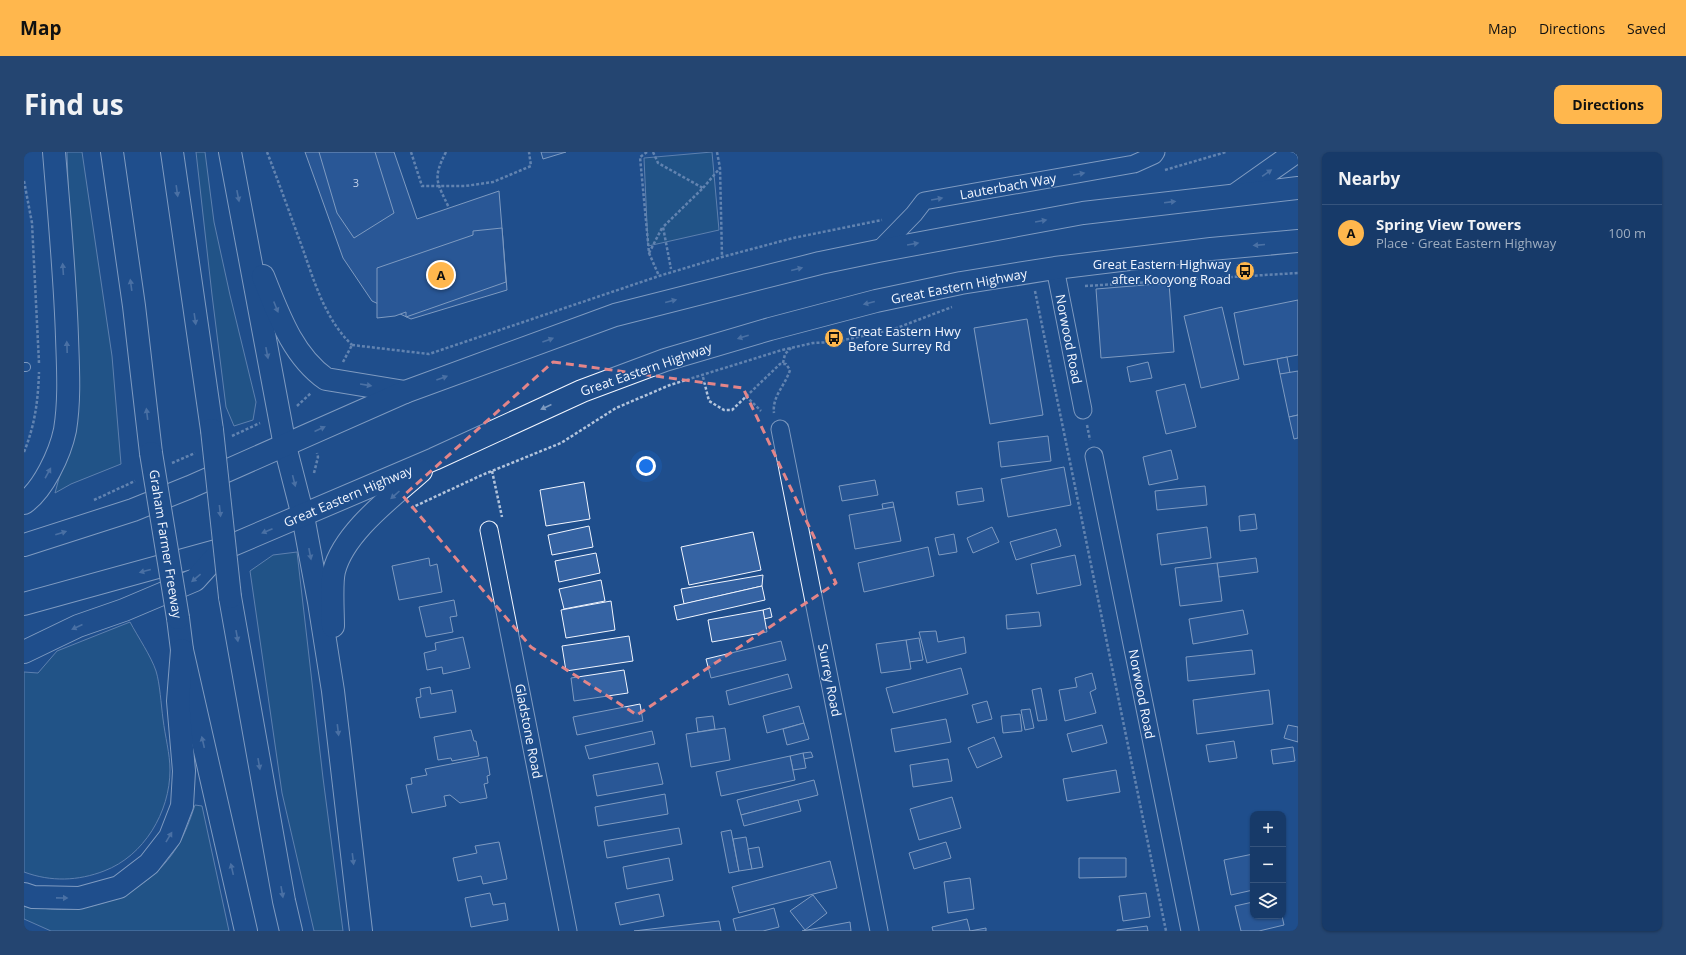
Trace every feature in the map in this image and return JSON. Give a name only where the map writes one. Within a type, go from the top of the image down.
[{"type":"highway","points":[[24,503],[29,500],[44,481],[56,458],[64,431],[69,390],[66,308],[54,152]]},
{"type":"highway","name":"Graham Farmer Freeway","points":[[112,152],[134,306],[151,453],[182,650],[246,931]]},
{"type":"highway","points":[[172,152],[212,430],[230,597],[284,901],[291,931]]},
{"type":"highway","points":[[230,152],[285,446],[302,516],[333,691],[361,931]]},
{"type":"highway","points":[[1238,194],[1296,152]]},
{"type":"highway","points":[[24,545],[133,510],[285,446],[405,392],[615,315],[820,263],[878,251],[1083,213],[1298,188]]},
{"type":"highway","points":[[245,232],[283,326],[306,361],[318,374],[326,379],[405,392]]},
{"type":"highway","name":"Great Eastern Highway","points":[[24,604],[223,550],[434,459],[582,391],[666,360],[770,329],[876,302],[961,283],[1058,278],[1211,249],[1298,241]]},
{"type":"highway","points":[[333,691],[334,572],[343,549],[359,529],[374,514],[434,459]]},
{"type":"highway","points":[[24,652],[78,626],[124,610],[195,580],[223,550]]},
{"type":"highway","points":[[24,894],[33,897],[79,898],[120,887],[149,864],[170,837],[182,806],[184,771],[178,701],[182,650]]},
{"type":"street","name":"Lauterbach Way","points":[[878,251],[914,214],[924,201],[1134,164],[1154,155],[1156,152]]},
{"type":"street","name":"Norwood Road","points":[[1058,278],[1083,410]]},
{"type":"street","name":"Surrey Road","points":[[780,429],[879,931]]},
{"type":"street","name":"Norwood Road","points":[[1094,456],[1190,931]]},
{"type":"street","name":"Gladstone Road","points":[[489,530],[568,931]]},
{"type":"path","points":[[267,152],[320,297],[341,334],[352,344],[429,354],[659,276],[649,254],[640,157],[647,152]]},
{"type":"path","points":[[411,152],[422,186],[465,186],[493,182],[532,166],[529,152]]},
{"type":"path","points":[[446,152],[439,165],[436,175],[438,186],[449,208]]},
{"type":"path","points":[[653,152],[658,163],[703,188]]},
{"type":"path","points":[[717,152],[720,168],[722,258]]},
{"type":"path","points":[[649,254],[663,228],[703,188],[720,168]]},
{"type":"path","points":[[24,180],[32,223],[39,361],[38,401],[35,419],[24,452]]},
{"type":"path","points":[[24,212],[29,211]]},
{"type":"path","points":[[663,228],[672,269]]},
{"type":"path","points":[[1028,293],[1035,291],[1058,278],[1298,273]]},
{"type":"path","points":[[1035,291],[1166,931]]},
{"type":"path","points":[[407,510],[482,475],[561,443],[616,408],[670,385],[792,348],[813,343],[835,342],[894,329],[954,306]]},
{"type":"path","points":[[703,377],[709,401],[724,410],[732,410],[780,364],[783,363],[785,354],[792,348]]},
{"type":"path","points":[[780,429],[773,407],[776,396],[790,370],[789,366],[783,363]]},
{"type":"path","points":[[746,396],[761,411]]},
{"type":"path","points":[[1083,410],[1094,456]]},
{"type":"highlighted area","points":[[553,362],[743,388],[836,583],[637,715],[531,647],[403,496]]},
{"type":"shaded area","points":[[67,152],[82,152],[112,356],[121,464],[71,484],[55,493],[74,422]]},
{"type":"shaded area","points":[[196,152],[205,152],[214,222],[256,402],[253,420],[234,426],[226,407]]},
{"type":"shaded area","points":[[712,152],[719,230],[648,246],[644,158]]},
{"type":"shaded area","points":[[297,552],[323,778],[343,931],[314,931],[282,793],[250,571],[273,555]]},
{"type":"shaded area","points":[[130,622],[154,665],[159,688],[170,770],[169,786],[160,816],[152,831],[131,855],[104,871],[84,877],[64,879],[54,879],[24,872],[24,672],[38,673],[57,651]]},
{"type":"shaded area","points":[[195,805],[202,806],[229,931],[51,931],[24,919],[24,904],[45,908],[67,909],[88,907],[110,901],[148,879],[164,865],[177,847],[187,827]]},
{"type":"building","points":[[305,152],[394,152],[417,219],[499,191],[507,290],[411,319],[372,301],[343,258]]},
{"type":"building","points":[[319,152],[375,152],[394,213],[354,238],[337,213]]},
{"type":"building","points":[[541,152],[566,152],[543,159]]},
{"type":"building","points":[[502,228],[506,282],[406,317],[406,312],[395,316],[377,318],[377,268],[473,235],[473,231]]},
{"type":"building","points":[[1169,283],[1174,352],[1101,358],[1096,289]]},
{"type":"building","points":[[1298,300],[1298,355],[1244,365],[1234,313]]},
{"type":"building","points":[[1222,307],[1239,379],[1201,388],[1184,316]]},
{"type":"building","points":[[1027,319],[1043,415],[990,424],[974,328]]},
{"type":"building","points":[[1287,357],[1290,373],[1280,374],[1277,359]]},
{"type":"building","points":[[1148,362],[1152,378],[1130,382],[1127,367]]},
{"type":"building","points":[[1298,371],[1298,415],[1289,417],[1280,374]]},
{"type":"building","points":[[1185,384],[1196,427],[1166,434],[1156,391]]},
{"type":"building","points":[[1298,415],[1298,438],[1294,439],[1289,417]]},
{"type":"building","points":[[1048,436],[1051,461],[1001,467],[998,442]]},
{"type":"building","points":[[1171,450],[1178,479],[1149,485],[1143,457]]},
{"type":"building","points":[[1064,467],[1071,505],[1008,517],[1001,479]]},
{"type":"building","points":[[875,480],[878,495],[842,501],[839,486]]},
{"type":"building","points":[[584,482],[590,519],[546,526],[540,490]]},
{"type":"building","points":[[1205,486],[1207,505],[1157,510],[1155,491]]},
{"type":"building","points":[[982,488],[984,501],[958,505],[956,492]]},
{"type":"building","points":[[893,502],[894,507],[883,509],[882,504]]},
{"type":"building","points":[[894,507],[901,541],[855,549],[849,515]]},
{"type":"building","points":[[1255,514],[1257,529],[1240,531],[1239,516]]},
{"type":"building","points":[[589,526],[593,547],[552,555],[548,535]]},
{"type":"building","points":[[992,527],[999,542],[973,553],[967,538]]},
{"type":"building","points":[[1207,527],[1211,558],[1161,565],[1157,534]]},
{"type":"building","points":[[1056,529],[1061,546],[1016,560],[1010,542]]},
{"type":"building","points":[[753,532],[761,570],[689,585],[681,547]]},
{"type":"building","points":[[954,534],[957,552],[939,555],[935,538]]},
{"type":"building","points":[[928,547],[934,576],[864,592],[858,563]]},
{"type":"building","points":[[596,553],[600,573],[559,582],[555,561]]},
{"type":"building","points":[[1075,555],[1081,585],[1037,594],[1031,564]]},
{"type":"building","points":[[429,558],[430,566],[437,564],[442,592],[399,600],[392,566]]},
{"type":"building","points":[[1256,558],[1258,572],[1219,577],[1217,563]]},
{"type":"building","points":[[1217,563],[1222,601],[1180,606],[1175,568]]},
{"type":"building","points":[[763,575],[762,586],[684,604],[681,589]]},
{"type":"building","points":[[601,580],[605,601],[564,609],[559,589]]},
{"type":"building","points":[[762,586],[765,600],[677,620],[674,606]]},
{"type":"building","points":[[454,600],[457,616],[450,617],[453,632],[426,637],[419,607]]},
{"type":"building","points":[[611,601],[615,630],[566,638],[561,610]]},
{"type":"building","points":[[770,608],[772,617],[764,619],[763,610]]},
{"type":"building","points":[[763,610],[767,632],[712,642],[708,620]]},
{"type":"building","points":[[1243,610],[1248,634],[1193,644],[1189,619]]},
{"type":"building","points":[[1039,612],[1041,626],[1007,629],[1006,615]]},
{"type":"building","points":[[936,631],[938,642],[964,637],[966,653],[927,663],[919,632]]},
{"type":"building","points":[[629,636],[633,661],[566,671],[562,646]]},
{"type":"building","points":[[463,637],[470,668],[443,674],[442,667],[427,670],[424,653],[436,650],[435,643]]},
{"type":"building","points":[[919,638],[923,660],[909,662],[906,640]]},
{"type":"building","points":[[906,640],[911,669],[881,673],[876,644]]},
{"type":"building","points":[[781,641],[786,660],[711,678],[706,659]]},
{"type":"building","points":[[1252,650],[1255,674],[1188,681],[1186,657]]},
{"type":"building","points":[[961,668],[968,694],[893,713],[886,688]]},
{"type":"building","points":[[624,670],[628,693],[574,701],[571,678]]},
{"type":"building","points":[[1092,673],[1096,689],[1090,692],[1096,713],[1065,721],[1059,690],[1077,687],[1075,678]]},
{"type":"building","points":[[788,674],[792,688],[729,705],[726,691]]},
{"type":"building","points":[[430,687],[431,694],[452,690],[456,712],[420,718],[416,698],[421,697],[420,689]]},
{"type":"building","points":[[1041,688],[1047,720],[1038,721],[1032,690]]},
{"type":"building","points":[[1269,690],[1273,724],[1197,734],[1193,700]]},
{"type":"building","points":[[987,701],[992,719],[977,723],[972,705]]},
{"type":"building","points":[[640,704],[643,721],[577,735],[573,717]]},
{"type":"building","points":[[799,706],[804,723],[767,733],[763,716]]},
{"type":"building","points":[[1030,709],[1034,728],[1025,730],[1021,710]]},
{"type":"building","points":[[1020,714],[1022,731],[1003,733],[1001,716]]},
{"type":"building","points":[[713,716],[715,729],[698,732],[696,718]]},
{"type":"building","points":[[946,719],[951,742],[895,752],[891,729]]},
{"type":"building","points":[[804,723],[809,739],[787,745],[783,729]]},
{"type":"building","points":[[1102,725],[1107,743],[1072,752],[1067,734]]},
{"type":"building","points":[[1288,725],[1298,727],[1298,742],[1284,738]]},
{"type":"building","points":[[725,728],[730,760],[691,767],[686,734]]},
{"type":"building","points":[[471,730],[474,741],[476,741],[479,756],[452,761],[451,758],[438,760],[434,737]]},
{"type":"building","points":[[652,731],[655,744],[589,759],[585,746]]},
{"type":"building","points":[[994,737],[1002,757],[977,768],[968,748]]},
{"type":"building","points":[[1234,741],[1237,758],[1209,762],[1206,745]]},
{"type":"building","points":[[1293,747],[1295,761],[1273,764],[1271,750]]},
{"type":"building","points":[[811,752],[813,757],[804,759],[803,753]]},
{"type":"building","points":[[803,753],[806,768],[793,770],[790,756]]},
{"type":"building","points":[[790,756],[795,780],[721,796],[716,772]]},
{"type":"building","points":[[487,757],[490,775],[487,776],[488,783],[484,784],[487,798],[460,803],[450,795],[444,796],[446,806],[412,813],[406,785],[412,784],[411,778],[427,775],[425,769]]},
{"type":"building","points":[[948,759],[952,781],[913,787],[910,765]]},
{"type":"building","points":[[658,763],[663,784],[597,796],[593,775]]},
{"type":"building","points":[[1116,770],[1120,792],[1067,801],[1063,779]]},
{"type":"building","points":[[814,780],[818,795],[741,815],[737,800]]},
{"type":"building","points":[[665,794],[668,814],[598,826],[595,807]]},
{"type":"building","points":[[952,797],[961,828],[919,840],[910,809]]},
{"type":"building","points":[[798,800],[801,811],[744,826],[741,815]]},
{"type":"building","points":[[679,828],[682,844],[607,858],[604,841]]},
{"type":"building","points":[[731,830],[739,871],[729,873],[721,832]]},
{"type":"building","points":[[746,837],[752,869],[739,871],[733,839]]},
{"type":"building","points":[[499,842],[507,879],[483,884],[481,876],[458,881],[453,858],[477,853],[475,846]]},
{"type":"building","points":[[946,842],[951,858],[914,869],[909,853]]},
{"type":"building","points":[[759,847],[763,867],[752,869],[748,849]]},
{"type":"building","points":[[1250,855],[1250,891],[1231,895],[1224,860]]},
{"type":"building","points":[[669,858],[673,880],[627,889],[623,867]]},
{"type":"building","points":[[1079,858],[1126,858],[1126,877],[1079,878]]},
{"type":"building","points":[[830,861],[837,888],[739,913],[732,887]]},
{"type":"building","points":[[970,878],[974,909],[948,913],[944,882]]},
{"type":"building","points":[[490,893],[493,905],[505,903],[508,920],[471,927],[465,898]]},
{"type":"building","points":[[1146,893],[1150,917],[1123,921],[1119,896]]},
{"type":"building","points":[[659,894],[664,916],[620,925],[615,903]]},
{"type":"building","points":[[813,895],[827,913],[805,930],[790,911]]},
{"type":"building","points":[[1250,903],[1250,919],[1283,919],[1284,925],[1259,931],[1241,931],[1235,906]]},
{"type":"building","points":[[774,908],[779,927],[763,931],[736,931],[733,919]]},
{"type":"building","points":[[967,919],[970,931],[933,931],[932,927]]},
{"type":"building","points":[[719,921],[721,931],[634,931]]},
{"type":"building","points":[[850,922],[851,931],[802,931]]},
{"type":"building","points":[[1147,926],[1148,931],[1117,931],[1117,930]]},
{"type":"building","points":[[986,928],[986,931],[970,931]]},
{"type":"place","name":"Great Eastern Highway after Kooyong Road","points":[[1245,271]]},
{"type":"place","name":"Spring View Towers","points":[[441,275]]},
{"type":"place","name":"Great Eastern Hwy Before Surrey Rd","points":[[834,338]]}]
